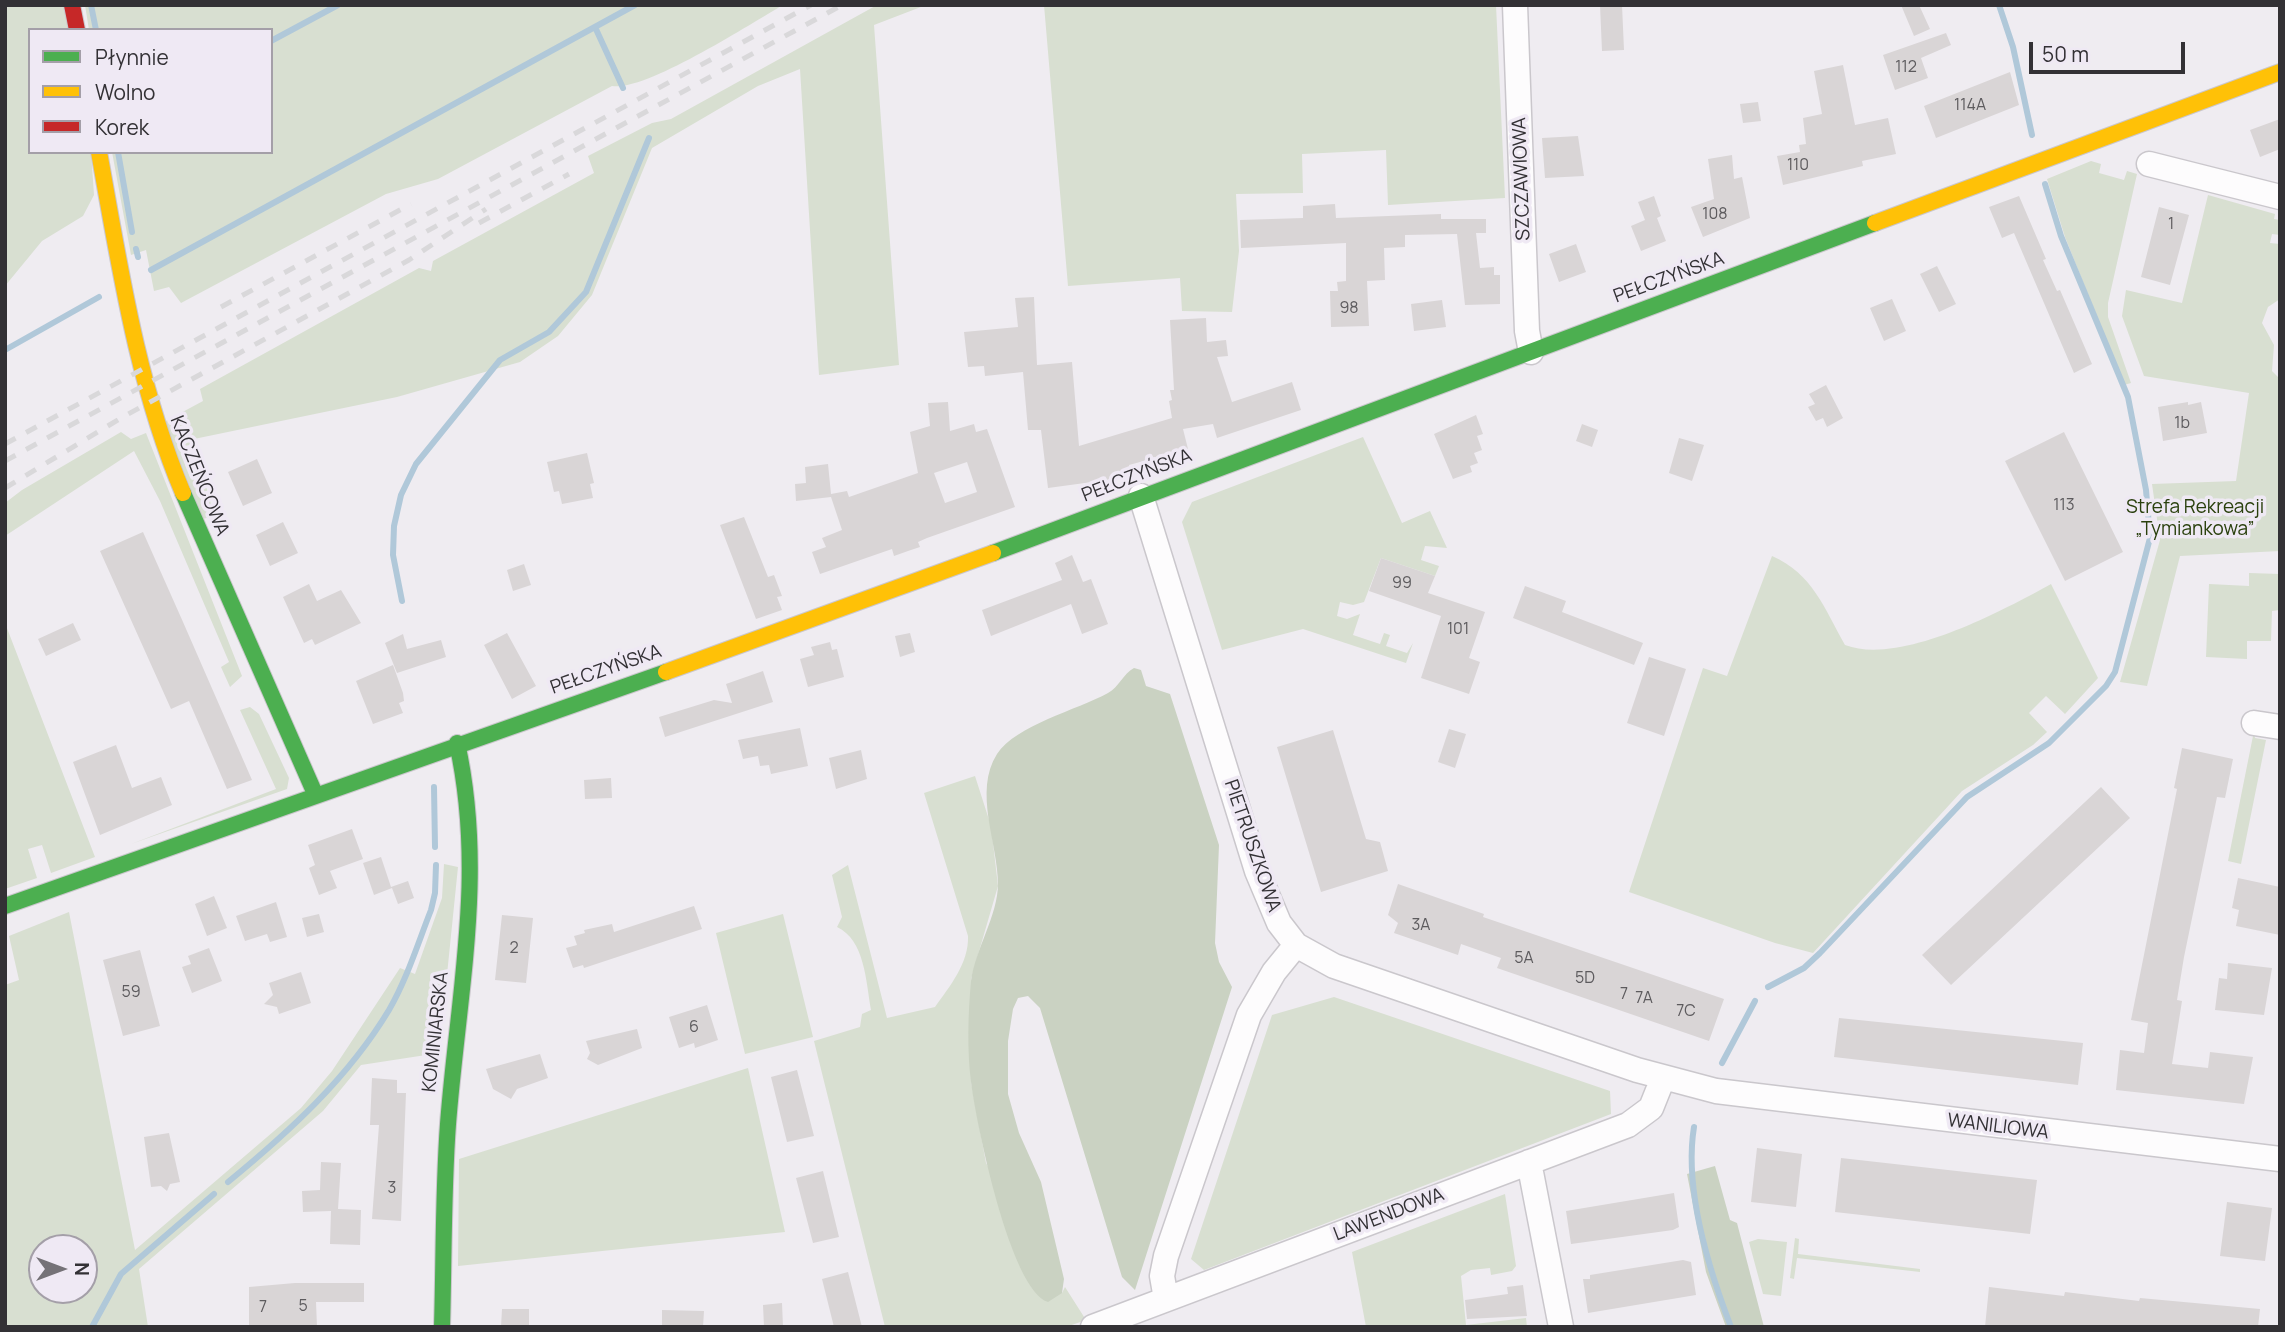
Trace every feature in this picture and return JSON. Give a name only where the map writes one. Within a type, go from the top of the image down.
[{"type":"main road","points":[[72,5],[77,28]]},
{"type":"main road","name":"PEŁCZYŃSKA","points":[[5,906],[457,744],[790,629],[2280,72]]},
{"type":"main road","name":"KACZEŃCOWA","points":[[99,154],[136,353],[161,441],[248,647],[316,796]]},
{"type":"main road","name":"KOMINIARSKA","points":[[442,1327],[448,1126],[472,880],[466,785],[457,744]]},
{"type":"street","name":"SZCZAWIOWA","points":[[1516,5],[1527,331],[1531,352]]},
{"type":"street","points":[[2149,164],[2280,197]]},
{"type":"street","name":"PIETRUSZKOWA","points":[[1141,496],[1256,871],[1279,923],[1296,945]]},
{"type":"street","points":[[2254,723],[2280,727]]},
{"type":"street","points":[[1154,1311],[1166,1255],[1249,1015],[1275,972],[1296,945]]},
{"type":"street","name":"WANILIOWA","points":[[1296,945],[1334,967],[1663,1078],[1716,1091],[2280,1159]]},
{"type":"street","name":"LAWENDOWA","points":[[1093,1327],[1154,1311],[1641,1118],[1651,1108],[1663,1078]]},
{"type":"street","points":[[1529,1162],[1561,1327]]},
{"type":"green space","points":[[5,5],[64,5],[69,28],[28,28],[28,154],[91,154],[94,195],[83,216],[42,241],[5,286]]},
{"type":"green space","points":[[85,5],[783,5],[672,68],[648,79],[612,86],[438,179],[386,194],[181,303],[169,287],[154,291],[146,250],[131,255],[112,154],[273,154],[273,28],[89,28]]},
{"type":"green space","points":[[877,5],[926,5],[874,25],[899,365],[819,375],[800,69],[758,86],[652,148],[592,295],[558,336],[520,362],[397,397],[194,439],[214,516],[203,519],[164,422],[203,401],[200,389],[419,268],[431,271],[433,261],[594,173],[588,156],[652,123],[671,119]]},
{"type":"green space","points":[[1044,5],[1496,5],[1505,198],[1388,205],[1386,150],[1302,154],[1303,193],[1236,194],[1239,251],[1232,312],[1182,311],[1180,278],[1068,286]]},
{"type":"green space","points":[[2091,161],[2101,164],[2099,173],[2124,180],[2127,171],[2137,174],[2108,303],[2108,317],[2131,383],[2124,385],[2065,237],[2047,179]]},
{"type":"green space","name":"Strefa Rekreacji „Tymiankowa”","points":[[2208,195],[2275,214],[2274,219],[2280,220],[2280,235],[2272,234],[2270,243],[2280,244],[2280,299],[2268,307],[2262,323],[2274,345],[2272,371],[2280,379],[2280,551],[2180,556],[2147,686],[2120,682],[2160,540],[2152,484],[2236,481],[2249,393],[2144,376],[2122,316],[2126,290],[2182,303]]},
{"type":"green space","points":[[121,432],[131,439],[146,433],[242,676],[230,687],[221,667],[229,662],[160,501],[134,451],[5,536],[5,503],[22,490]]},
{"type":"green space","points":[[1363,437],[1402,523],[1430,511],[1447,548],[1425,546],[1421,560],[1439,566],[1435,576],[1381,558],[1364,602],[1353,605],[1340,602],[1337,616],[1347,619],[1360,614],[1353,635],[1380,644],[1384,633],[1390,635],[1386,646],[1407,653],[1413,643],[1406,663],[1303,629],[1222,650],[1182,522],[1192,502]]},
{"type":"green space","points":[[1772,556],[1786,563],[1808,582],[1845,645],[1868,650],[1894,648],[1950,632],[1979,621],[2051,584],[2098,678],[2065,714],[2046,696],[2029,713],[2047,732],[2033,745],[1962,791],[1813,953],[1775,943],[1629,892],[1703,668],[1727,676]]},
{"type":"green space","points":[[2249,573],[2280,574],[2280,610],[2272,611],[2271,641],[2247,641],[2247,659],[2206,657],[2209,584],[2249,586]]},
{"type":"green space","points":[[5,623],[95,857],[51,873],[42,845],[28,849],[37,878],[5,889]]},
{"type":"green space","points":[[1134,668],[1141,670],[1146,686],[1170,694],[1219,845],[1215,943],[1219,962],[1232,987],[1135,1290],[1122,1277],[1040,1008],[1028,996],[1018,998],[1013,1009],[1008,1041],[1008,1094],[1019,1133],[1041,1182],[1064,1279],[1062,1293],[1048,1302],[1034,1291],[1008,1238],[988,1166],[971,1082],[968,1032],[971,981],[994,908],[998,884],[988,818],[987,785],[990,769],[997,754],[1006,744],[1032,726],[1108,693]]},
{"type":"green space","points":[[250,707],[259,714],[289,778],[287,789],[131,844],[276,789],[240,710]]},
{"type":"green space","points":[[2254,731],[2255,738],[2266,740],[2241,864],[2228,861]]},
{"type":"green space","points":[[975,776],[991,826],[998,886],[971,979],[971,1082],[986,1163],[1062,1293],[1065,1287],[1086,1320],[1066,1327],[885,1327],[814,1041],[860,1027],[862,1014],[871,1010],[859,952],[846,933],[837,927],[842,917],[832,875],[848,865],[887,1018],[935,1007],[952,982],[962,965],[968,936],[924,793]]},
{"type":"green space","points":[[444,864],[458,867],[439,1053],[361,1065],[323,1111],[139,1269],[148,1327],[5,1327],[5,985],[19,980],[9,936],[69,912],[135,1250],[301,1108],[332,1071],[400,968],[415,974],[442,898]]},
{"type":"green space","points":[[783,914],[813,1037],[745,1054],[716,933]]},
{"type":"green space","points":[[1334,997],[1610,1091],[1611,1114],[1204,1270],[1191,1259],[1272,1015]]},
{"type":"green space","points":[[748,1068],[785,1232],[458,1266],[459,1159]]},
{"type":"green space","points":[[1715,1166],[1730,1220],[1737,1223],[1764,1327],[1726,1327],[1706,1272],[1687,1174]]},
{"type":"green space","points":[[1505,1194],[1516,1266],[1512,1271],[1491,1275],[1490,1268],[1471,1270],[1461,1276],[1466,1325],[1526,1318],[1527,1327],[1366,1327],[1352,1252]]},
{"type":"green space","points":[[1795,1238],[1799,1239],[1798,1254],[1920,1269],[1920,1272],[1797,1258],[1794,1279],[1790,1278]]},
{"type":"green space","points":[[1758,1239],[1787,1242],[1781,1296],[1763,1294],[1749,1242]]},
{"type":"building","points":[[1600,5],[1622,5],[1624,50],[1602,51]]},
{"type":"building","points":[[1901,5],[1919,5],[1930,29],[1914,36]]},
{"type":"building","points":[[1946,33],[1951,45],[1921,58],[1928,78],[1895,90],[1883,55]]},
{"type":"building","points":[[1843,65],[1855,125],[1888,118],[1896,154],[1862,161],[1863,166],[1783,185],[1777,156],[1800,152],[1799,145],[1806,144],[1803,118],[1822,114],[1814,71]]},
{"type":"building","points":[[2010,72],[2019,105],[1936,138],[1924,106]]},
{"type":"building","points":[[1758,102],[1761,121],[1743,123],[1740,104]]},
{"type":"building","points":[[2280,119],[2280,149],[2260,157],[2250,130]]},
{"type":"building","points":[[1578,136],[1584,176],[1545,178],[1542,138]]},
{"type":"building","points":[[1732,155],[1734,179],[1742,177],[1750,218],[1703,237],[1691,207],[1714,199],[1708,159]]},
{"type":"building","points":[[1654,196],[1661,216],[1657,218],[1666,241],[1641,251],[1631,226],[1645,220],[1638,202]]},
{"type":"building","points":[[2019,196],[2046,259],[2043,260],[2057,291],[2060,290],[2092,364],[2074,373],[2014,233],[2002,238],[1989,207]]},
{"type":"building","points":[[1335,204],[1336,218],[1441,214],[1441,219],[1486,219],[1486,233],[1476,233],[1480,268],[1494,267],[1494,275],[1500,275],[1500,304],[1465,305],[1457,234],[1405,235],[1405,247],[1384,248],[1385,280],[1367,281],[1369,326],[1331,327],[1330,291],[1338,291],[1337,282],[1346,281],[1346,243],[1241,248],[1240,220],[1303,218],[1303,206]]},
{"type":"building","points":[[2159,207],[2189,215],[2170,285],[2141,277]]},
{"type":"building","points":[[1576,244],[1586,272],[1559,282],[1549,254]]},
{"type":"building","points":[[1937,266],[1956,304],[1939,312],[1920,274]]},
{"type":"building","points":[[1034,297],[1037,365],[1072,362],[1079,446],[1172,418],[1169,401],[1172,400],[1170,390],[1174,390],[1170,320],[1206,318],[1207,342],[1226,340],[1228,356],[1217,357],[1232,402],[1292,382],[1301,410],[1217,438],[1213,424],[1183,429],[1188,449],[1129,465],[1131,472],[1107,480],[1048,488],[1041,430],[1028,430],[1023,372],[985,376],[984,366],[968,367],[964,332],[1018,327],[1015,298]]},
{"type":"building","points":[[1892,299],[1906,331],[1884,341],[1870,308]]},
{"type":"building","points":[[1442,300],[1446,327],[1414,331],[1411,304]]},
{"type":"building","points":[[1826,385],[1843,418],[1827,427],[1823,418],[1816,421],[1808,407],[1815,404],[1809,394]]},
{"type":"building","points":[[948,402],[950,431],[974,424],[976,432],[987,429],[1015,507],[927,538],[918,542],[920,547],[894,556],[892,549],[820,574],[812,552],[826,547],[822,538],[842,530],[831,497],[796,501],[795,484],[806,483],[805,467],[828,464],[831,494],[847,491],[849,497],[918,473],[910,432],[930,426],[928,403]],"holes":[[[967,462],[977,492],[945,503],[934,473]]]},
{"type":"building","points":[[2188,402],[2188,405],[2201,402],[2207,433],[2163,441],[2158,407]]},
{"type":"building","points":[[1476,415],[1483,434],[1477,436],[1482,450],[1474,453],[1478,463],[1470,466],[1472,472],[1453,479],[1434,434]]},
{"type":"building","points":[[1582,424],[1598,430],[1592,447],[1576,441]]},
{"type":"building","points":[[2064,432],[2123,552],[2065,581],[2005,461]]},
{"type":"building","points":[[1679,438],[1704,445],[1692,481],[1669,473]]},
{"type":"building","points":[[587,453],[594,483],[590,484],[593,498],[562,504],[559,491],[554,492],[547,462]]},
{"type":"building","points":[[257,459],[272,493],[243,506],[228,472]]},
{"type":"building","points":[[744,517],[768,577],[774,575],[782,596],[777,597],[782,610],[756,619],[720,525]]},
{"type":"building","points":[[283,522],[298,553],[270,566],[256,535]]},
{"type":"building","points":[[143,532],[252,780],[227,789],[189,701],[171,709],[100,551]]},
{"type":"building","points":[[1072,555],[1083,582],[1091,579],[1108,624],[1082,634],[1071,604],[991,636],[982,610],[1062,580],[1055,563]]},
{"type":"building","points":[[1381,558],[1435,576],[1428,593],[1485,612],[1469,658],[1480,662],[1469,694],[1421,678],[1441,616],[1369,591]]},
{"type":"building","points":[[524,564],[531,585],[513,591],[507,570]]},
{"type":"building","points":[[309,584],[317,601],[341,590],[361,623],[315,645],[312,639],[304,643],[283,597]]},
{"type":"building","points":[[1525,586],[1566,601],[1562,612],[1643,643],[1634,665],[1513,618]]},
{"type":"building","points":[[73,623],[81,640],[46,656],[38,639]]},
{"type":"building","points":[[507,633],[536,686],[512,699],[484,645]]},
{"type":"building","points":[[910,633],[915,652],[900,657],[895,636]]},
{"type":"building","points":[[403,634],[407,649],[441,640],[446,657],[397,673],[385,643]]},
{"type":"building","points":[[830,642],[832,650],[837,649],[844,677],[808,687],[800,659],[814,655],[811,647]]},
{"type":"building","points":[[1649,657],[1686,669],[1664,736],[1627,723]]},
{"type":"building","points":[[393,665],[403,693],[404,701],[399,703],[403,713],[373,724],[356,681]]},
{"type":"building","points":[[763,671],[773,702],[665,737],[659,717],[714,700],[732,703],[726,684]]},
{"type":"building","points":[[800,728],[808,766],[771,774],[769,765],[760,766],[758,756],[743,759],[738,740]]},
{"type":"building","points":[[1449,729],[1466,734],[1455,768],[1438,762]]},
{"type":"building","points":[[1333,730],[1366,839],[1380,842],[1388,871],[1321,892],[1277,747]]},
{"type":"building","points":[[116,745],[132,788],[161,777],[172,805],[100,835],[73,762]]},
{"type":"building","points":[[2182,748],[2233,759],[2225,798],[2217,797],[2184,957],[2177,1000],[2182,1001],[2172,1064],[2208,1068],[2210,1052],[2253,1057],[2244,1104],[2116,1090],[2120,1050],[2144,1053],[2148,1023],[2131,1020],[2177,789],[2174,788]]},
{"type":"building","points":[[861,750],[867,779],[836,789],[829,758]]},
{"type":"building","points":[[611,778],[612,798],[585,799],[584,780]]},
{"type":"building","points":[[2101,787],[2130,818],[1951,985],[1922,955]]},
{"type":"building","points":[[352,829],[363,859],[330,871],[337,888],[319,895],[309,868],[315,865],[308,845]]},
{"type":"building","points":[[381,857],[391,887],[408,881],[414,898],[398,904],[392,888],[374,895],[363,863]]},
{"type":"building","points":[[2238,878],[2280,887],[2280,935],[2236,926],[2239,910],[2232,908]]},
{"type":"building","points":[[1398,884],[1484,914],[1483,917],[1724,999],[1709,1041],[1497,968],[1501,958],[1461,944],[1458,955],[1394,933],[1398,923],[1388,915]]},
{"type":"building","points":[[214,896],[227,928],[207,936],[195,904]]},
{"type":"building","points":[[276,902],[287,937],[270,942],[267,934],[245,941],[236,916]]},
{"type":"building","points":[[694,906],[702,929],[584,968],[583,965],[573,968],[566,948],[577,945],[574,936],[585,933],[584,930],[612,924],[614,932]]},
{"type":"building","points":[[319,914],[324,932],[307,937],[302,918]]},
{"type":"building","points":[[502,915],[533,918],[526,983],[495,980]]},
{"type":"building","points":[[209,948],[222,981],[192,993],[182,967],[191,964],[188,956]]},
{"type":"building","points":[[140,950],[160,1026],[123,1036],[103,960]]},
{"type":"building","points":[[2228,963],[2272,968],[2264,1015],[2215,1010],[2219,978],[2227,979]]},
{"type":"building","points":[[301,972],[311,1003],[279,1014],[277,1007],[264,1004],[273,995],[269,983]]},
{"type":"building","points":[[707,1005],[718,1040],[695,1048],[694,1043],[679,1048],[669,1017]]},
{"type":"building","points":[[1839,1018],[2083,1043],[2078,1085],[1834,1057]]},
{"type":"building","points":[[637,1029],[642,1048],[598,1065],[587,1059],[590,1053],[586,1041]]},
{"type":"building","points":[[540,1054],[548,1078],[517,1089],[511,1099],[493,1089],[486,1069]]},
{"type":"building","points":[[797,1070],[814,1136],[787,1142],[771,1077]]},
{"type":"building","points":[[372,1078],[397,1080],[397,1093],[406,1093],[401,1221],[372,1219],[379,1125],[370,1125]]},
{"type":"building","points":[[169,1133],[180,1182],[170,1184],[167,1191],[161,1186],[151,1187],[144,1137]]},
{"type":"building","points":[[1757,1148],[1802,1154],[1796,1207],[1751,1202]]},
{"type":"building","points":[[1841,1158],[2037,1180],[2030,1234],[1835,1212]]},
{"type":"building","points":[[321,1162],[341,1163],[338,1209],[361,1210],[360,1245],[330,1244],[331,1211],[303,1212],[302,1191],[320,1190]]},
{"type":"building","points":[[823,1171],[839,1237],[813,1243],[796,1178]]},
{"type":"building","points":[[1674,1193],[1679,1227],[1673,1230],[1571,1244],[1566,1211]]},
{"type":"building","points":[[2227,1202],[2272,1208],[2265,1261],[2220,1256]]},
{"type":"building","points":[[1683,1260],[1691,1262],[1696,1295],[1588,1313],[1583,1279],[1590,1279],[1590,1275]]},
{"type":"building","points":[[848,1272],[862,1327],[834,1327],[822,1279]]},
{"type":"building","points":[[295,1283],[364,1283],[364,1302],[316,1302],[317,1327],[249,1327],[249,1287]]},
{"type":"building","points":[[1523,1285],[1527,1316],[1467,1319],[1465,1300],[1508,1294],[1507,1287]]},
{"type":"building","points":[[1989,1287],[2064,1296],[2065,1292],[2139,1301],[2140,1298],[2260,1309],[2258,1327],[1985,1327]]},
{"type":"building","points":[[782,1303],[783,1327],[764,1327],[763,1305]]},
{"type":"building","points":[[502,1309],[529,1309],[529,1327],[501,1327]]},
{"type":"building","points":[[662,1310],[704,1311],[703,1327],[662,1327]]},
{"type":"waterway","points":[[91,5],[96,28]]},
{"type":"waterway","points":[[273,40],[338,5]]},
{"type":"waterway","points":[[151,270],[635,5]]},
{"type":"waterway","points":[[1999,5],[2013,47],[2032,135]]},
{"type":"waterway","points":[[595,27],[623,88]]},
{"type":"waterway","points":[[402,601],[393,555],[394,526],[401,495],[416,464],[500,360],[549,332],[586,292],[649,138]]},
{"type":"waterway","points":[[118,154],[132,232]]},
{"type":"waterway","points":[[1768,987],[1804,968],[1967,797],[2049,743],[2106,686],[2115,672],[2150,538],[2146,490],[2128,397],[2061,236],[2045,184]]},
{"type":"waterway","points":[[136,249],[138,257]]},
{"type":"waterway","points":[[5,350],[99,297]]},
{"type":"waterway","points":[[434,787],[435,847]]},
{"type":"waterway","points":[[228,1182],[316,1103],[373,1035],[401,986],[431,910],[436,865]]},
{"type":"waterway","points":[[1722,1063],[1755,1001]]},
{"type":"waterway","points":[[1694,1127],[1692,1176],[1700,1228],[1731,1327]]},
{"type":"waterway","points":[[92,1327],[121,1274],[214,1194]]},
{"type":"railway","points":[[5,444],[811,5]]},
{"type":"railway","points":[[5,461],[842,5]]},
{"type":"railway","points":[[479,223],[569,174]]},
{"type":"railway","points":[[221,307],[411,204]]},
{"type":"railway","points":[[5,488],[121,418],[409,260],[486,209]]},
{"type":"traffic: fast","points":[[993,553],[1875,223]]},
{"type":"traffic: fast","points":[[183,493],[316,796]]},
{"type":"traffic: fast","points":[[5,906],[666,672]]},
{"type":"traffic: fast","points":[[442,1327],[446,1149],[470,887],[465,792],[457,743]]},
{"type":"traffic: slow","points":[[1875,223],[2280,72]]},
{"type":"traffic: slow","points":[[99,154],[142,368],[153,410],[183,493]]},
{"type":"traffic: slow","points":[[666,672],[993,553]]},
{"type":"traffic: jam","points":[[72,5],[77,28]]}]
